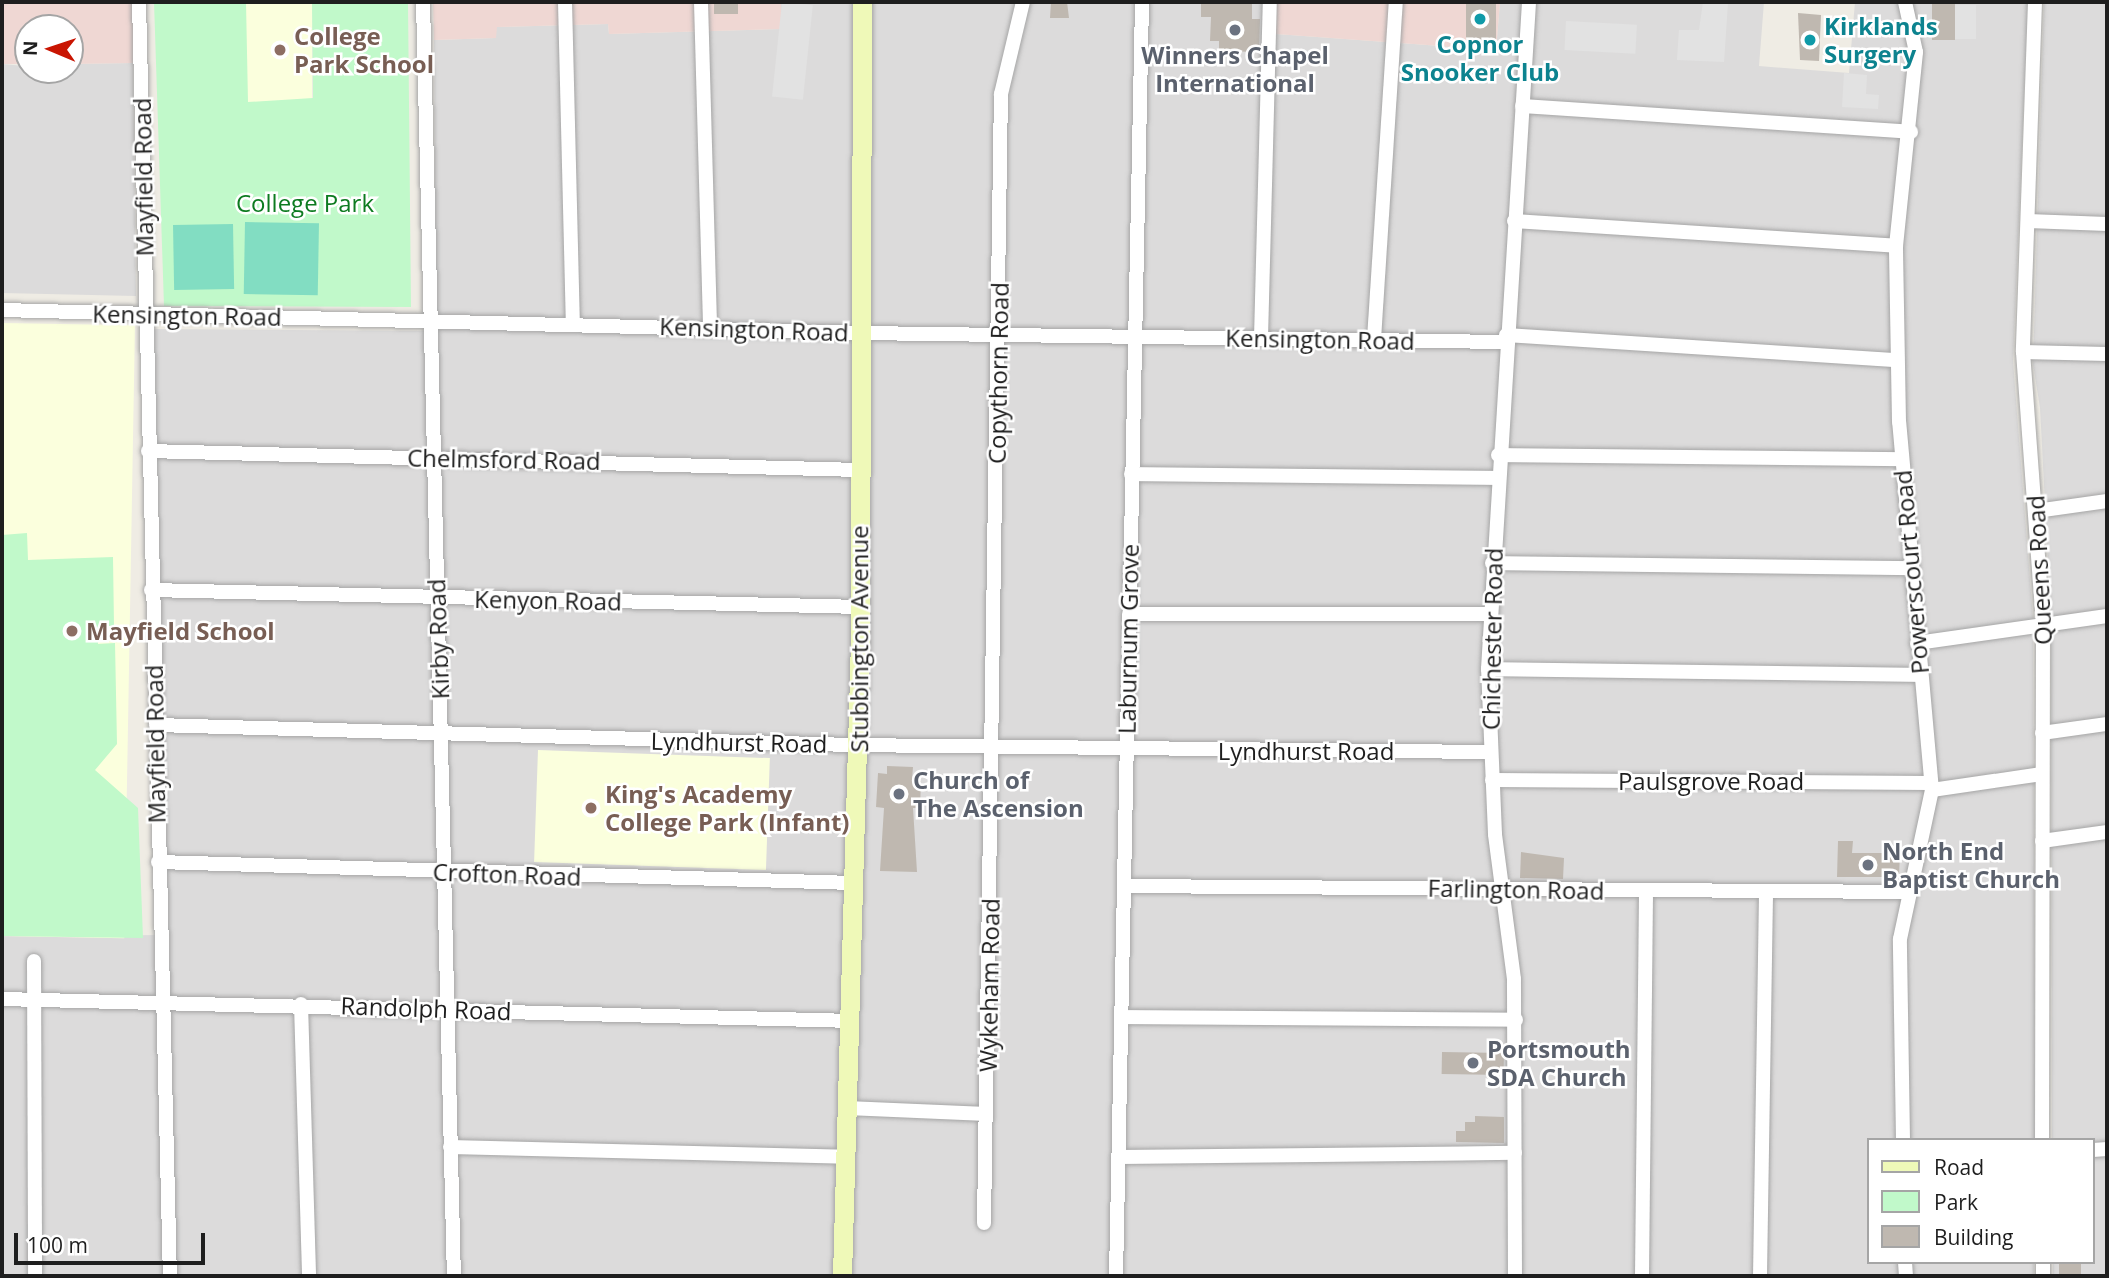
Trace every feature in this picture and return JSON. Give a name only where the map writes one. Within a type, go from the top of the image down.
[{"type":"street","name":"Mayfield Road","points":[[139,2],[151,590],[170,1276]]},
{"type":"street","name":"Kirby Road","points":[[423,2],[454,1276]]},
{"type":"street","points":[[565,2],[573,324]]},
{"type":"street","points":[[701,2],[710,327]]},
{"type":"street","name":"Stubbington Avenue","points":[[842,1276],[859,745],[862,2]]},
{"type":"street","name":"Copythorn Road","points":[[993,747],[1001,94],[1023,2]]},
{"type":"street","name":"Laburnum Grove","points":[[1116,1276],[1142,2]]},
{"type":"street","points":[[1261,338],[1270,2]]},
{"type":"street","points":[[1374,339],[1396,2]]},
{"type":"street","name":"Chichester Road","points":[[1515,1276],[1516,1020],[1492,780],[1488,669],[1496,478],[1529,2]]},
{"type":"street","name":"Powerscourt Road","points":[[1903,1138],[1900,939],[1907,892],[1927,831],[1931,786],[1910,568],[1897,360],[1896,246],[1911,132],[1916,52],[1905,2]]},
{"type":"street","name":"Queens Road","points":[[2035,2],[2023,352],[2043,625],[2042,1138]]},
{"type":"street","points":[[1522,106],[1911,132]]},
{"type":"street","points":[[1514,221],[1896,246]]},
{"type":"street","points":[[2028,221],[2107,224]]},
{"type":"street","name":"Kensington Road","points":[[2,310],[430,319],[861,333],[1506,338],[1897,360]]},
{"type":"street","points":[[2023,352],[2107,354]]},
{"type":"street","name":"Chelmsford Road","points":[[148,451],[860,470]]},
{"type":"street","points":[[1498,454],[1902,459]]},
{"type":"street","points":[[1131,474],[1496,478]]},
{"type":"street","points":[[2036,511],[2107,501]]},
{"type":"street","points":[[1492,563],[1910,568]]},
{"type":"street","name":"Kenyon Road","points":[[151,590],[860,607]]},
{"type":"street","points":[[1129,614],[1489,614]]},
{"type":"street","points":[[1917,643],[2107,616]]},
{"type":"street","points":[[1488,669],[1919,675]]},
{"type":"street","points":[[2042,733],[2107,724]]},
{"type":"street","name":"Lyndhurst Road","points":[[156,725],[859,745],[1490,752]]},
{"type":"street","name":"Wykeham Road","points":[[984,1223],[993,747]]},
{"type":"street","name":"Paulsgrove Road","points":[[1492,780],[1931,786],[2042,774]]},
{"type":"street","points":[[2042,841],[2107,832]]},
{"type":"street","name":"Crofton Road","points":[[158,862],[855,883]]},
{"type":"street","name":"Farlington Road","points":[[1125,886],[1907,892]]},
{"type":"street","points":[[1642,1276],[1646,891]]},
{"type":"street","points":[[1760,1276],[1766,891]]},
{"type":"street","points":[[34,961],[38,999],[35,1276]]},
{"type":"street","name":"Randolph Road","points":[[2,999],[301,1004],[850,1021]]},
{"type":"street","points":[[301,1004],[309,1276]]},
{"type":"street","points":[[1122,1017],[1516,1020]]},
{"type":"street","points":[[848,1108],[986,1114]]},
{"type":"street","points":[[450,1147],[846,1157]]},
{"type":"street","points":[[1119,1157],[1515,1153]]},
{"type":"shaded area","points":[[2,2],[133,2],[133,63],[84,64],[84,14],[14,14],[14,64],[2,64]]},
{"type":"shaded area","name":"College Park School","points":[[246,2],[312,2],[312,102],[246,102]]},
{"type":"shaded area","points":[[433,2],[781,2],[781,29],[609,34],[608,24],[497,27],[496,38],[434,40]]},
{"type":"shaded area","points":[[781,2],[1277,2],[1276,34],[1496,50],[1500,2],[1764,2],[1759,66],[1849,73],[1855,2],[2028,2],[2013,361],[2033,619],[2035,1138],[1868,1138],[1868,1264],[2034,1264],[2034,1276],[2,1276],[2,936],[168,935],[154,329],[436,331],[434,40],[496,38],[496,27],[608,24],[609,34],[781,29]]},
{"type":"shaded area","points":[[782,2],[813,5],[803,100],[772,96]]},
{"type":"shaded area","points":[[1277,2],[1500,2],[1496,50],[1276,34]]},
{"type":"shaded area","points":[[1703,2],[1728,2],[1724,62],[1677,60],[1679,30],[1699,30]]},
{"type":"shaded area","points":[[2044,2],[2107,2],[2107,1276],[2053,1276],[2053,1264],[2095,1264],[2095,1138],[2052,1138],[2051,615],[2040,408],[2033,364]]},
{"type":"shaded area","points":[[1955,5],[1976,5],[1976,39],[1955,39]]},
{"type":"shaded area","points":[[1566,21],[1637,25],[1635,54],[1564,50]]},
{"type":"shaded area","points":[[133,63],[136,296],[2,293],[2,64],[14,65],[14,84],[84,84],[84,64]]},
{"type":"shaded area","points":[[1844,73],[1867,75],[1866,94],[1879,95],[1878,109],[1842,107]]},
{"type":"shaded area","name":"Mayfield School","points":[[2,323],[135,325],[124,938],[2,936]]},
{"type":"shaded area","points":[[538,750],[770,758],[766,870],[534,862]]},
{"type":"green space","name":"College Park","points":[[154,2],[246,2],[248,102],[313,98],[312,2],[408,2],[411,307],[164,306]]},
{"type":"green space","points":[[245,222],[319,223],[318,295],[244,294]]},
{"type":"green space","points":[[233,224],[234,289],[174,290],[173,225]]},
{"type":"green space","points":[[27,533],[28,560],[113,557],[114,626],[98,627],[98,644],[115,643],[117,744],[95,770],[138,808],[143,938],[2,936],[2,535]]},
{"type":"building","points":[[714,2],[738,2],[738,14],[714,14]]},
{"type":"building","points":[[1051,2],[1067,2],[1069,18],[1050,18]]},
{"type":"building","name":"Winners Chapel International","points":[[1201,2],[1252,2],[1252,19],[1260,19],[1259,52],[1219,51],[1219,41],[1210,41],[1211,17],[1201,17]]},
{"type":"building","name":"Copnor Snooker Club","points":[[1466,2],[1496,2],[1496,45],[1466,45]]},
{"type":"building","points":[[1932,2],[1955,2],[1955,40],[1932,40]]},
{"type":"building","name":"Kirklands Surgery","points":[[1798,13],[1821,15],[1819,61],[1800,60]]},
{"type":"building","name":"Church of The Ascension","points":[[887,766],[913,767],[912,780],[921,781],[920,808],[913,808],[917,872],[880,871],[884,808],[876,807],[878,773],[887,774]]},
{"type":"building","name":"North End Baptist Church","points":[[1838,841],[1853,841],[1852,853],[1900,853],[1899,877],[1837,877]]},
{"type":"building","points":[[1521,852],[1564,858],[1563,879],[1520,878]]},
{"type":"building","name":"Portsmouth SDA Church","points":[[1442,1052],[1504,1053],[1504,1075],[1442,1074]]},
{"type":"building","points":[[1475,1116],[1504,1117],[1504,1143],[1456,1142],[1456,1131],[1465,1131],[1465,1122],[1475,1122]]},
{"type":"building","points":[[2059,1264],[2081,1264],[2081,1276],[2059,1276]]},
{"type":"place","name":"Copnor Snooker Club","points":[[1480,19]]},
{"type":"place","name":"Winners Chapel International","points":[[1235,30]]},
{"type":"place","name":"Kirklands Surgery","points":[[1810,40]]},
{"type":"place","name":"College Park School","points":[[280,50]]},
{"type":"place","name":"Mayfield School","points":[[72,631]]},
{"type":"place","name":"Church of The Ascension","points":[[899,794]]},
{"type":"place","name":"King's Academy College Park (Infant)","points":[[591,808]]},
{"type":"place","name":"North End Baptist Church","points":[[1868,865]]},
{"type":"place","name":"Portsmouth SDA Church","points":[[1473,1063]]}]
